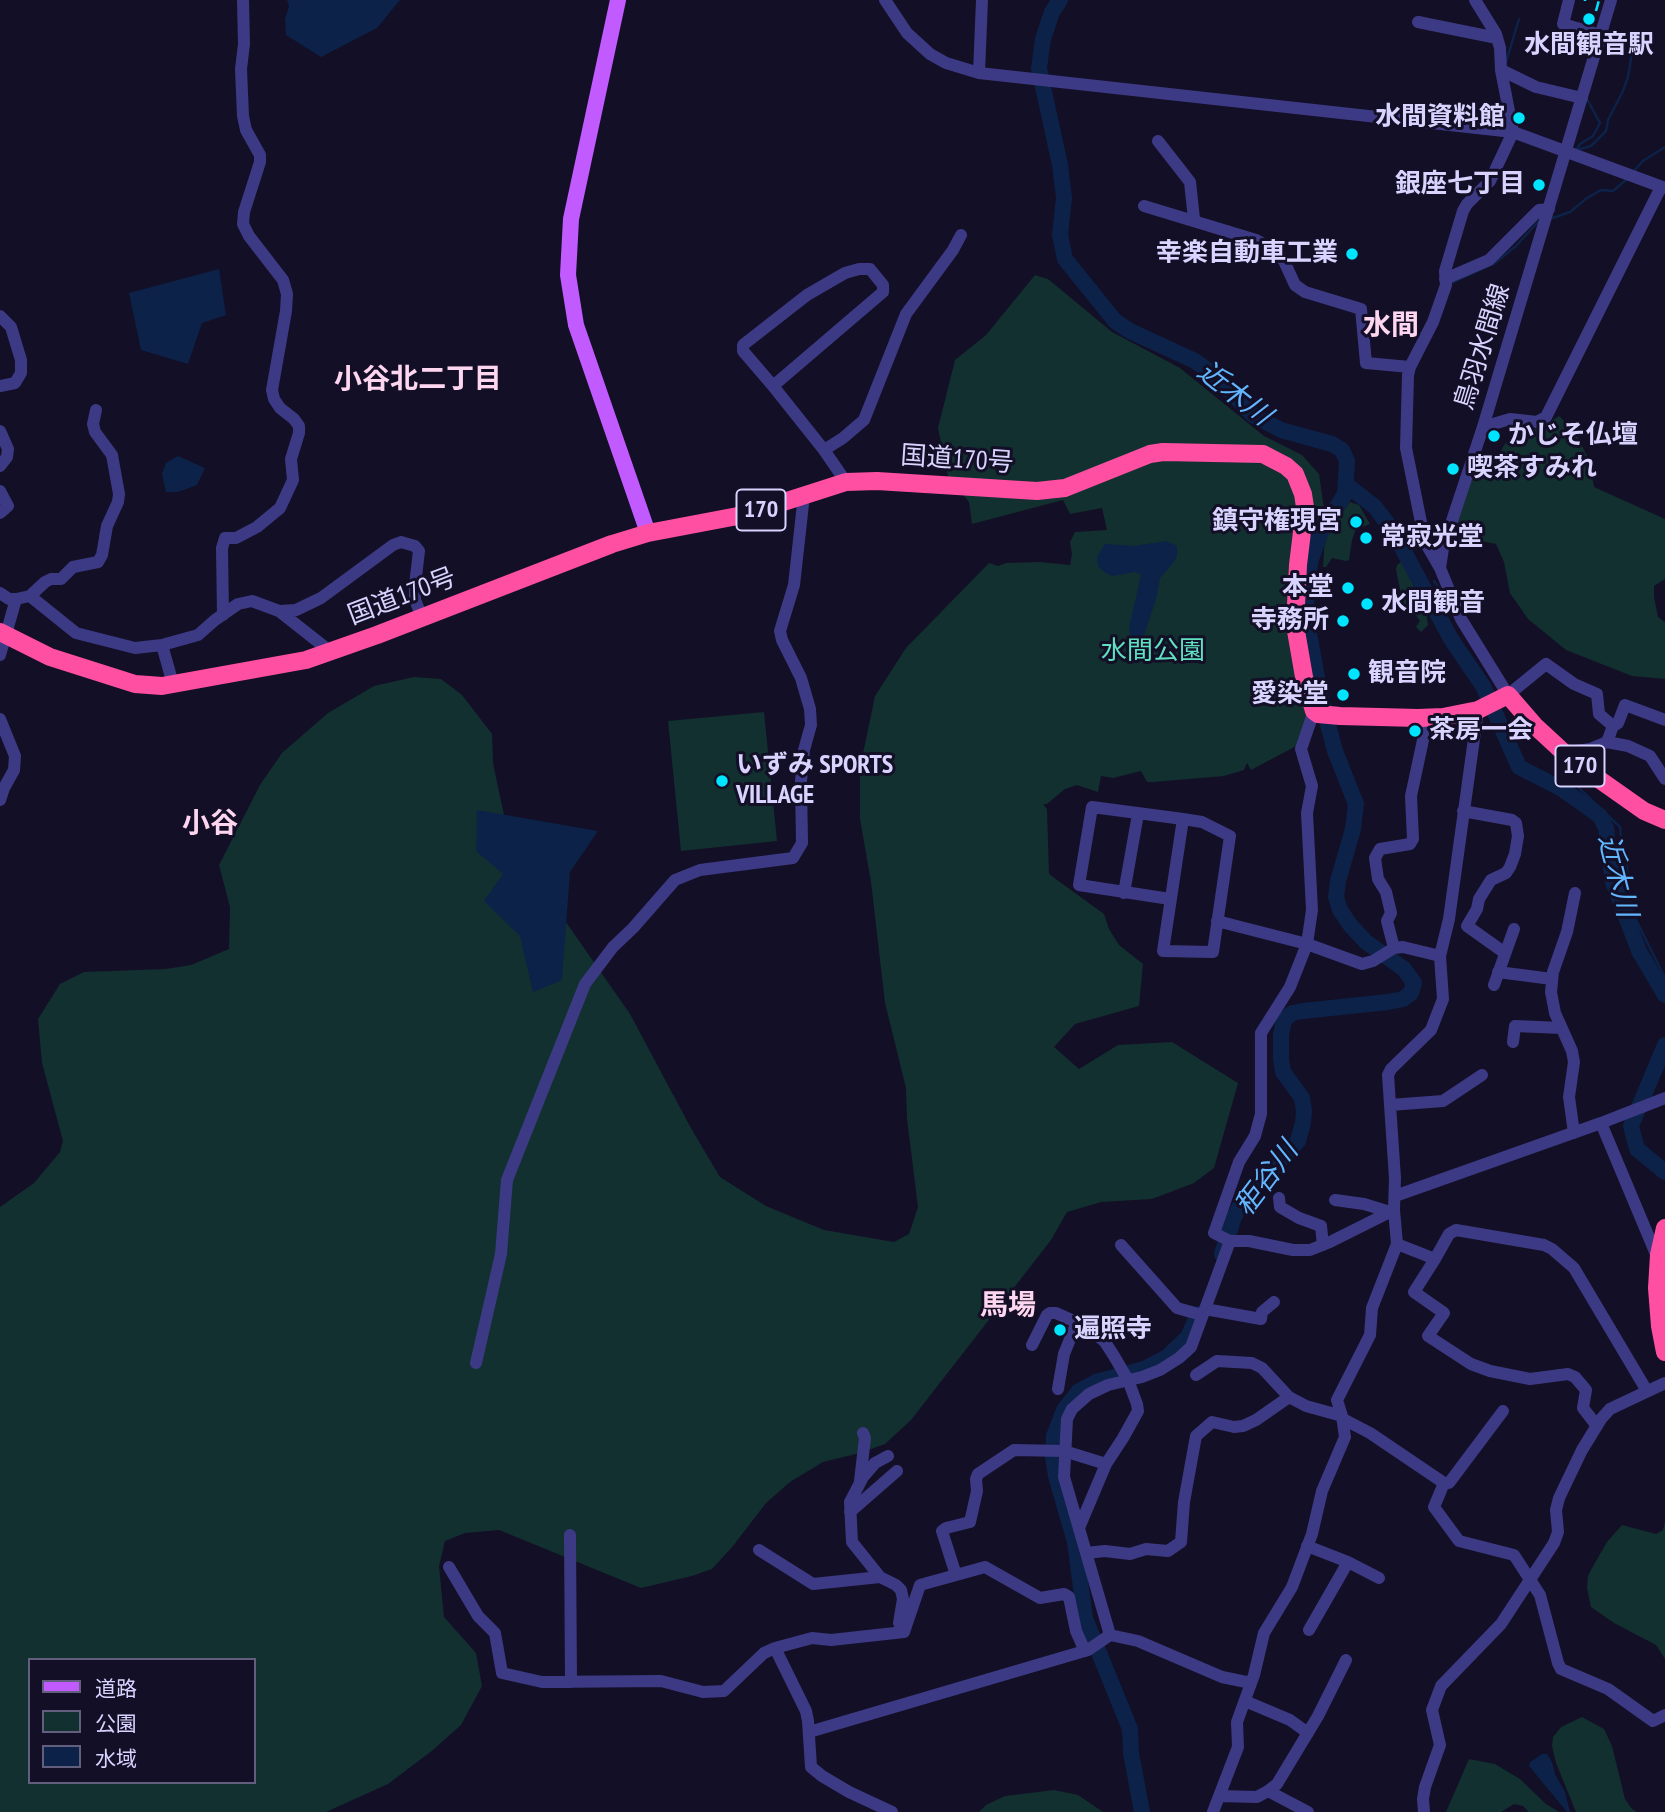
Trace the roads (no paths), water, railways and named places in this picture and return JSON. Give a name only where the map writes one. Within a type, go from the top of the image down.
[{"type":"highway","name":"国道170号","points":[[3,635],[50,657],[118,679],[148,686],[173,684],[277,667],[331,652],[604,547],[648,533],[743,515],[846,482],[877,481],[1037,491],[1065,488],[1150,454],[1234,452],[1263,454],[1275,459],[1295,474],[1303,494],[1305,507],[1297,573],[1295,625],[1304,677],[1316,713]]},
{"type":"highway","points":[[1316,713],[1423,718],[1480,709],[1505,697]]},
{"type":"highway","name":"170","points":[[1505,697],[1563,753],[1644,811],[1665,820]]},
{"type":"highway","points":[[1665,1228],[1659,1255],[1657,1288],[1665,1352]]},
{"type":"main road","points":[[618,0],[571,219],[568,275],[576,325],[648,533]]},
{"type":"street","points":[[223,615],[222,548],[225,538],[236,538],[257,527],[280,508],[293,480],[291,459],[299,433],[299,426],[280,408],[272,390],[286,311],[283,280],[243,224],[244,212],[260,162],[260,155],[246,130],[243,117],[243,0]]},
{"type":"street","points":[[885,0],[907,33],[930,54],[946,63],[979,73],[1513,132],[1663,187],[1546,417],[1537,422],[1526,423],[1510,419],[1483,427]]},
{"type":"street","points":[[979,73],[982,0]]},
{"type":"street","points":[[1475,0],[1497,38],[1513,132],[1490,181],[1463,211],[1445,271],[1446,285],[1433,322],[1410,367],[1406,448],[1425,542],[1440,568],[1461,619],[1505,697],[1546,664],[1574,684],[1597,694],[1599,714],[1614,726]]},
{"type":"street","points":[[1569,0],[1563,24],[1600,35]]},
{"type":"street","name":"鳥羽水間線","points":[[1440,568],[1443,548],[1483,427],[1611,0]]},
{"type":"street","points":[[1418,22],[1497,38]]},
{"type":"street","points":[[1501,69],[1536,87],[1582,98]]},
{"type":"street","points":[[1158,141],[1190,182],[1194,219]]},
{"type":"street","points":[[1144,206],[1256,240],[1275,251],[1284,261],[1295,285],[1305,292],[1361,309],[1366,363],[1410,367]]},
{"type":"street","points":[[1445,279],[1489,260],[1539,210],[1549,209]]},
{"type":"street","points":[[824,450],[864,420],[906,314],[961,235]]},
{"type":"street","points":[[773,386],[883,292],[883,285],[870,269],[845,273],[807,295],[743,345],[743,351],[824,450],[846,482]]},
{"type":"street","points":[[0,316],[11,327],[21,360],[20,373],[15,383],[0,386]]},
{"type":"street","points":[[0,593],[16,599],[30,596],[45,582],[61,579],[72,567],[98,562],[102,555],[107,526],[119,494],[113,456],[94,432],[96,410]]},
{"type":"street","points":[[0,431],[8,449],[7,457],[0,466]]},
{"type":"street","points":[[0,491],[8,506],[0,513]]},
{"type":"street","points":[[476,1363],[501,1254],[507,1180],[585,984],[613,947],[675,880],[700,870],[793,858],[802,843],[801,781],[804,750],[811,725],[810,709],[801,678],[780,631],[794,584],[804,495]]},
{"type":"street","points":[[279,611],[296,610],[321,598],[393,545],[401,542],[415,546],[419,551],[415,600],[422,617]]},
{"type":"street","points":[[30,596],[76,633],[135,648],[162,645],[198,635],[238,604],[252,601],[279,611],[331,652]]},
{"type":"street","points":[[0,655],[3,635],[16,599]]},
{"type":"street","points":[[162,645],[173,684]]},
{"type":"street","points":[[1607,742],[1625,705],[1665,720]]},
{"type":"street","points":[[1213,1812],[1238,1747],[1237,1722],[1264,1633],[1292,1587],[1322,1491],[1345,1437],[1337,1400],[1370,1335],[1372,1308],[1397,1244],[1392,1211],[1395,1196],[1388,1076],[1391,1069],[1431,1030],[1443,999],[1444,983],[1440,956],[1449,919],[1480,709]]},
{"type":"street","points":[[1316,713],[1301,749],[1312,786],[1307,813],[1311,910],[1307,944],[1290,987],[1261,1033],[1261,1114],[1255,1136],[1239,1162],[1214,1233],[1224,1239],[1293,1250],[1310,1250],[1392,1211]]},
{"type":"street","points":[[1394,948],[1387,921],[1391,913],[1386,892],[1378,879],[1376,858],[1380,849],[1410,844],[1413,839],[1411,796],[1423,740],[1423,718]]},
{"type":"street","points":[[0,719],[15,756],[14,770],[1,793]]},
{"type":"street","points":[[1563,753],[1590,749],[1607,742],[1628,746],[1650,756],[1665,777]]},
{"type":"street","points":[[1170,899],[1079,885],[1092,807],[1138,814],[1184,819],[1202,822],[1230,836],[1213,951],[1163,951],[1184,819]]},
{"type":"street","points":[[1463,811],[1516,823],[1516,854],[1510,867],[1506,873],[1491,880],[1467,926],[1505,953]]},
{"type":"street","points":[[1124,893],[1138,814]]},
{"type":"street","points":[[1574,1133],[1569,1097],[1574,1062],[1551,992],[1575,893]]},
{"type":"street","points":[[1217,920],[1307,944],[1362,964],[1373,961],[1394,948],[1404,947],[1440,956]]},
{"type":"street","points":[[1494,985],[1514,929]]},
{"type":"street","points":[[1499,972],[1552,979]]},
{"type":"street","points":[[1513,1042],[1515,1026],[1561,1028]]},
{"type":"street","points":[[1390,1105],[1443,1101],[1482,1075]]},
{"type":"street","points":[[1395,1196],[1601,1124],[1661,1099]]},
{"type":"street","points":[[1601,1124],[1665,1275]]},
{"type":"street","points":[[1279,1198],[1280,1206],[1299,1219],[1321,1226],[1323,1245]]},
{"type":"street","points":[[1335,1200],[1392,1211]]},
{"type":"street","points":[[1597,1426],[1583,1408],[1586,1390],[1574,1377],[1568,1374],[1530,1378],[1490,1371],[1471,1364],[1428,1336],[1444,1313],[1414,1292],[1449,1234],[1455,1230],[1544,1245],[1552,1249],[1574,1268],[1647,1391]]},
{"type":"street","points":[[1110,1636],[1064,1477],[1067,1419],[1079,1401],[1098,1389],[1160,1370],[1191,1347],[1224,1239]]},
{"type":"street","points":[[1397,1244],[1435,1259]]},
{"type":"street","points":[[1121,1245],[1177,1308],[1261,1320],[1262,1312],[1274,1302]]},
{"type":"street","points":[[1032,1345],[1050,1313],[1056,1313],[1087,1327],[1105,1342],[1121,1366],[1138,1411],[1106,1464],[1079,1528]]},
{"type":"street","points":[[1058,1389],[1064,1354],[1077,1322]]},
{"type":"street","points":[[1196,1375],[1217,1361],[1252,1363],[1262,1368],[1289,1397],[1342,1417],[1444,1483],[1449,1483],[1503,1411]]},
{"type":"street","points":[[1424,1812],[1425,1787],[1440,1745],[1432,1710],[1441,1686],[1501,1624],[1532,1580],[1558,1532],[1556,1510],[1559,1498],[1597,1426],[1610,1409],[1665,1383]]},
{"type":"street","points":[[1086,1553],[1105,1551],[1130,1554],[1146,1549],[1168,1551],[1181,1542],[1184,1502],[1196,1437],[1212,1422],[1234,1427],[1243,1426],[1289,1397]]},
{"type":"street","points":[[860,1482],[863,1433]]},
{"type":"street","points":[[956,1576],[942,1531],[970,1522],[978,1474],[1014,1450],[1064,1451],[1106,1464]]},
{"type":"street","points":[[888,1456],[875,1463],[860,1482],[850,1502],[850,1513],[852,1542],[880,1577],[896,1585],[903,1600],[903,1612],[896,1633]]},
{"type":"street","points":[[850,1513],[897,1471]]},
{"type":"street","points":[[1444,1483],[1434,1507],[1459,1541],[1514,1555],[1532,1580],[1540,1595],[1561,1669],[1608,1689],[1653,1721],[1665,1715]]},
{"type":"street","points":[[570,1535],[571,1682]]},
{"type":"street","points":[[1307,1546],[1379,1578]]},
{"type":"street","points":[[759,1550],[813,1584],[880,1577]]},
{"type":"street","points":[[1309,1630],[1348,1562]]},
{"type":"street","points":[[449,1567],[478,1616],[495,1633],[502,1673],[542,1682],[661,1681],[713,1693],[731,1687],[764,1653],[775,1648],[812,1638],[831,1640],[904,1632],[920,1585],[985,1567],[1040,1598],[1064,1594],[1069,1597],[1076,1631],[1086,1650]]},
{"type":"street","points":[[809,1731],[1086,1650],[1110,1636],[1138,1641],[1222,1677],[1251,1683]]},
{"type":"street","points":[[775,1648],[806,1711],[811,1766],[849,1792],[892,1812]]},
{"type":"street","points":[[1219,1796],[1257,1797],[1277,1784],[1308,1733],[1346,1660]]},
{"type":"street","points":[[1245,1701],[1290,1720],[1308,1733]]},
{"type":"street","points":[[1268,1791],[1308,1812]]},
{"type":"water","points":[[287,0],[400,0],[377,28],[321,57],[286,35],[285,19],[289,7]]},
{"type":"water","points":[[219,269],[226,315],[202,323],[188,364],[141,350],[129,293]]},
{"type":"water","points":[[178,456],[205,468],[197,485],[178,492],[166,492],[162,474],[166,463]]},
{"type":"water","points":[[1167,541],[1177,546],[1177,556],[1160,578],[1143,638],[1137,644],[1132,642],[1129,628],[1141,575],[1136,572],[1112,576],[1098,566],[1097,557],[1105,544],[1133,546]]},
{"type":"water","points":[[477,810],[598,831],[570,872],[562,980],[533,992],[520,936],[484,901],[503,874],[476,851]]},
{"type":"water","points":[[1542,1754],[1547,1754],[1552,1762],[1570,1812],[1567,1812],[1529,1766],[1530,1762]]},
{"type":"waterway","name":"秬谷川","points":[[1060,0],[1052,12],[1043,39],[1039,68],[1060,165],[1064,198],[1060,235],[1065,259],[1115,321],[1130,331],[1195,361],[1213,374],[1253,415],[1281,430],[1332,444],[1342,450],[1347,461],[1345,494],[1321,532],[1311,559],[1306,616],[1320,694],[1335,751],[1356,804],[1353,829],[1336,897],[1340,910],[1351,926],[1366,942],[1404,969],[1414,983],[1411,993],[1403,999],[1303,1011],[1292,1013],[1284,1020],[1281,1035],[1283,1072],[1302,1098],[1303,1123],[1298,1141],[1244,1199],[1234,1217],[1222,1254]]},
{"type":"waterway","points":[[1506,62],[1519,19]]},
{"type":"waterway","points":[[1576,150],[1591,146],[1606,131],[1608,120],[1628,77],[1635,35]]},
{"type":"waterway","points":[[1576,150],[1593,136],[1600,123],[1588,101]]},
{"type":"waterway","points":[[1634,171],[1643,161],[1665,147]]},
{"type":"waterway","points":[[1550,219],[1570,212],[1601,190],[1613,191],[1627,179]]},
{"type":"waterway","points":[[1451,283],[1495,263],[1516,246],[1538,222]]},
{"type":"waterway","name":"近木川","points":[[1347,485],[1375,507],[1393,531],[1451,639],[1483,686],[1519,767],[1562,789],[1600,816],[1606,828],[1613,882],[1639,951],[1665,995]]},
{"type":"waterway","points":[[1434,581],[1441,591]]},
{"type":"waterway","points":[[1565,764],[1581,790],[1620,827],[1635,918],[1665,978]]},
{"type":"waterway","name":"近木川","points":[[1665,1045],[1631,1126],[1637,1149],[1665,1172]]},
{"type":"waterway","name":"秬谷川","points":[[1142,1812],[1131,1753],[1130,1729],[1085,1618],[1075,1542],[1056,1476],[1054,1436],[1064,1410],[1079,1391],[1096,1382],[1144,1369],[1167,1357],[1188,1337],[1198,1314]]},
{"type":"railway","points":[[1596,11],[1599,0]]},
{"type":"place","name":"水間観音駅","points":[[1589,19]]},
{"type":"place","name":"水間資料館","points":[[1519,118]]},
{"type":"place","name":"銀座七丁目","points":[[1539,185]]},
{"type":"place","name":"幸楽自動車工業","points":[[1352,254]]},
{"type":"place","name":"かじそ仏壇","points":[[1494,436]]},
{"type":"place","name":"喫茶すみれ","points":[[1453,469]]},
{"type":"place","name":"鎮守権現宮","points":[[1356,522]]},
{"type":"place","name":"常寂光堂","points":[[1366,538]]},
{"type":"place","name":"本堂","points":[[1348,588]]},
{"type":"place","name":"水間観音","points":[[1367,604]]},
{"type":"place","name":"寺務所","points":[[1343,621]]},
{"type":"place","name":"観音院","points":[[1354,674]]},
{"type":"place","name":"愛染堂","points":[[1343,695]]},
{"type":"place","name":"茶房一会","points":[[1415,731]]},
{"type":"place","name":"いずみ SPORTS VILLAGE","points":[[722,781]]},
{"type":"place","name":"遍照寺","points":[[1060,1330]]},
{"type":"district","name":"水間","points":[[1391,326]]},
{"type":"district","name":"小谷北二丁目","points":[[418,380]]},
{"type":"district","name":"小谷","points":[[210,824]]},
{"type":"district","name":"馬場","points":[[1008,1306]]},
{"type":"park label","name":"水間公園","points":[[1153,652]]}]
